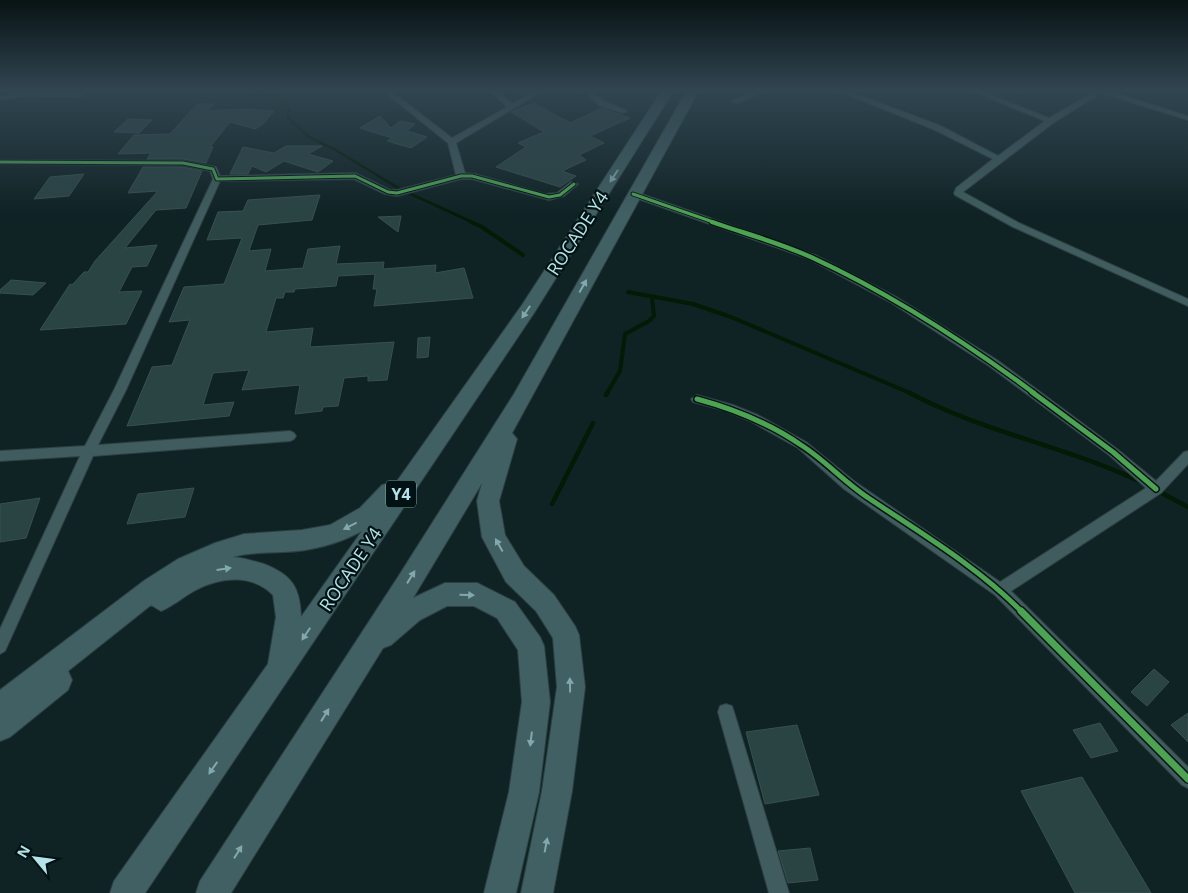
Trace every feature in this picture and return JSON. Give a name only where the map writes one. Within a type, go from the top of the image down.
[{"type":"highway","name":"ROCADE Y4","points":[[126,893],[528,310],[641,132]]},
{"type":"highway","name":"ROCADE Y4","points":[[212,893],[366,650],[522,397],[669,132]]},
{"type":"highway","points":[[522,397],[500,455],[488,501],[494,537],[515,574],[545,603],[566,635],[571,687],[557,791],[537,893]]},
{"type":"highway","points":[[0,707],[170,574],[203,557],[246,543],[286,542],[322,538],[353,526],[381,503],[465,400]]},
{"type":"highway","points":[[0,727],[145,611],[181,585],[212,571],[236,567],[255,571],[273,580],[284,590],[289,615],[280,671]]},
{"type":"highway","points":[[366,650],[411,612],[445,594],[477,595],[506,610],[531,646],[536,702],[535,711],[524,792],[500,893]]},
{"type":"street","points":[[439,132],[452,142],[461,176]]},
{"type":"street","points":[[452,142],[469,132]]},
{"type":"street","points":[[945,132],[999,158]]},
{"type":"street","points":[[1034,132],[959,190],[958,193],[1016,225],[1188,304]]},
{"type":"street","points":[[0,162],[183,163],[213,168],[217,179],[125,381],[89,451],[0,646]]},
{"type":"street","points":[[217,179],[355,176],[388,192],[397,193],[461,176],[472,176],[552,198],[561,195],[574,184]]},
{"type":"street","points":[[633,194],[812,257],[894,300],[993,363],[1113,452],[1156,490]]},
{"type":"street","points":[[696,399],[729,408],[754,418],[802,445],[849,485],[1000,590],[1188,779]]},
{"type":"street","points":[[0,456],[290,436]]},
{"type":"street","points":[[1000,590],[1156,490],[1188,456]]},
{"type":"street","points":[[726,712],[779,893]]},
{"type":"building","points":[[114,132],[140,132],[139,133]]},
{"type":"building","points":[[172,132],[222,132],[210,147],[213,147],[206,163],[183,159],[147,159],[151,153],[118,154],[134,135],[170,134]]},
{"type":"building","points":[[372,132],[409,132],[427,137],[411,148],[387,141],[392,138]]},
{"type":"building","points":[[544,132],[600,132],[590,136],[604,143],[579,155],[586,160],[562,171],[576,176],[560,187],[496,167],[526,147],[518,143]]},
{"type":"building","points":[[286,146],[322,146],[308,154],[333,161],[318,172],[284,161],[266,172],[252,166],[248,174],[230,174],[243,147],[274,153]]},
{"type":"building","points":[[143,167],[183,167],[202,171],[186,208],[156,210],[125,248],[157,245],[147,266],[132,267],[119,292],[142,291],[126,324],[40,330],[70,284],[72,285],[84,272],[88,272],[95,261],[158,191],[128,193]]},
{"type":"building","points":[[84,174],[69,196],[34,199],[50,177]]},
{"type":"building","points":[[320,195],[312,220],[258,225],[249,251],[271,249],[265,271],[303,268],[308,249],[340,246],[336,264],[384,262],[383,269],[436,265],[435,273],[464,268],[473,298],[374,306],[377,289],[373,289],[375,274],[338,276],[336,286],[295,289],[294,292],[285,292],[283,298],[276,298],[266,332],[313,328],[310,347],[394,342],[387,380],[368,381],[368,376],[344,378],[338,406],[323,407],[322,411],[295,414],[300,385],[242,390],[249,370],[213,373],[203,405],[234,402],[229,416],[127,426],[152,367],[172,365],[190,320],[169,322],[184,287],[224,284],[242,238],[207,240],[218,212],[243,211],[248,200]]},
{"type":"building","points":[[401,216],[398,232],[378,217]]},
{"type":"building","points":[[11,280],[46,283],[33,295],[0,293],[0,290]]},
{"type":"building","points":[[430,337],[428,357],[417,358],[418,338]]},
{"type":"building","points":[[194,488],[185,517],[127,524],[138,494]]},
{"type":"building","points":[[40,498],[26,538],[0,542],[0,504]]},
{"type":"building","points":[[1154,669],[1169,682],[1147,706],[1131,692]]},
{"type":"building","points":[[1188,713],[1188,742],[1171,725]]},
{"type":"building","points":[[1100,723],[1118,751],[1091,758],[1073,730]]},
{"type":"building","points":[[797,725],[819,795],[765,804],[746,732]]},
{"type":"building","points":[[1082,777],[1151,893],[1075,893],[1021,791]]},
{"type":"building","points":[[810,848],[818,880],[788,883],[778,851]]},
{"type":"waterway","points":[[303,132],[309,137],[334,149],[400,189],[474,223]]},
{"type":"waterway","points":[[471,222],[482,227],[523,255]]},
{"type":"waterway","points":[[628,292],[693,304],[731,317],[910,393]]},
{"type":"waterway","points":[[607,393],[620,371],[625,334],[649,321],[654,316],[652,298]]},
{"type":"waterway","points":[[910,393],[965,418],[1083,458],[1141,482]]},
{"type":"waterway","points":[[552,504],[593,423]]},
{"type":"waterway","points":[[1156,490],[1188,507]]},
{"type":"cycle path","points":[[0,162],[183,163],[213,169],[217,179],[355,176],[388,192],[397,193],[461,176],[472,176],[544,197],[560,195],[574,184]]},
{"type":"cycle path","points":[[633,194],[812,257],[894,300],[993,363],[1113,452],[1156,489]]},
{"type":"cycle path","points":[[697,399],[729,408],[754,418],[802,445],[849,485],[1000,590],[1188,779]]}]
